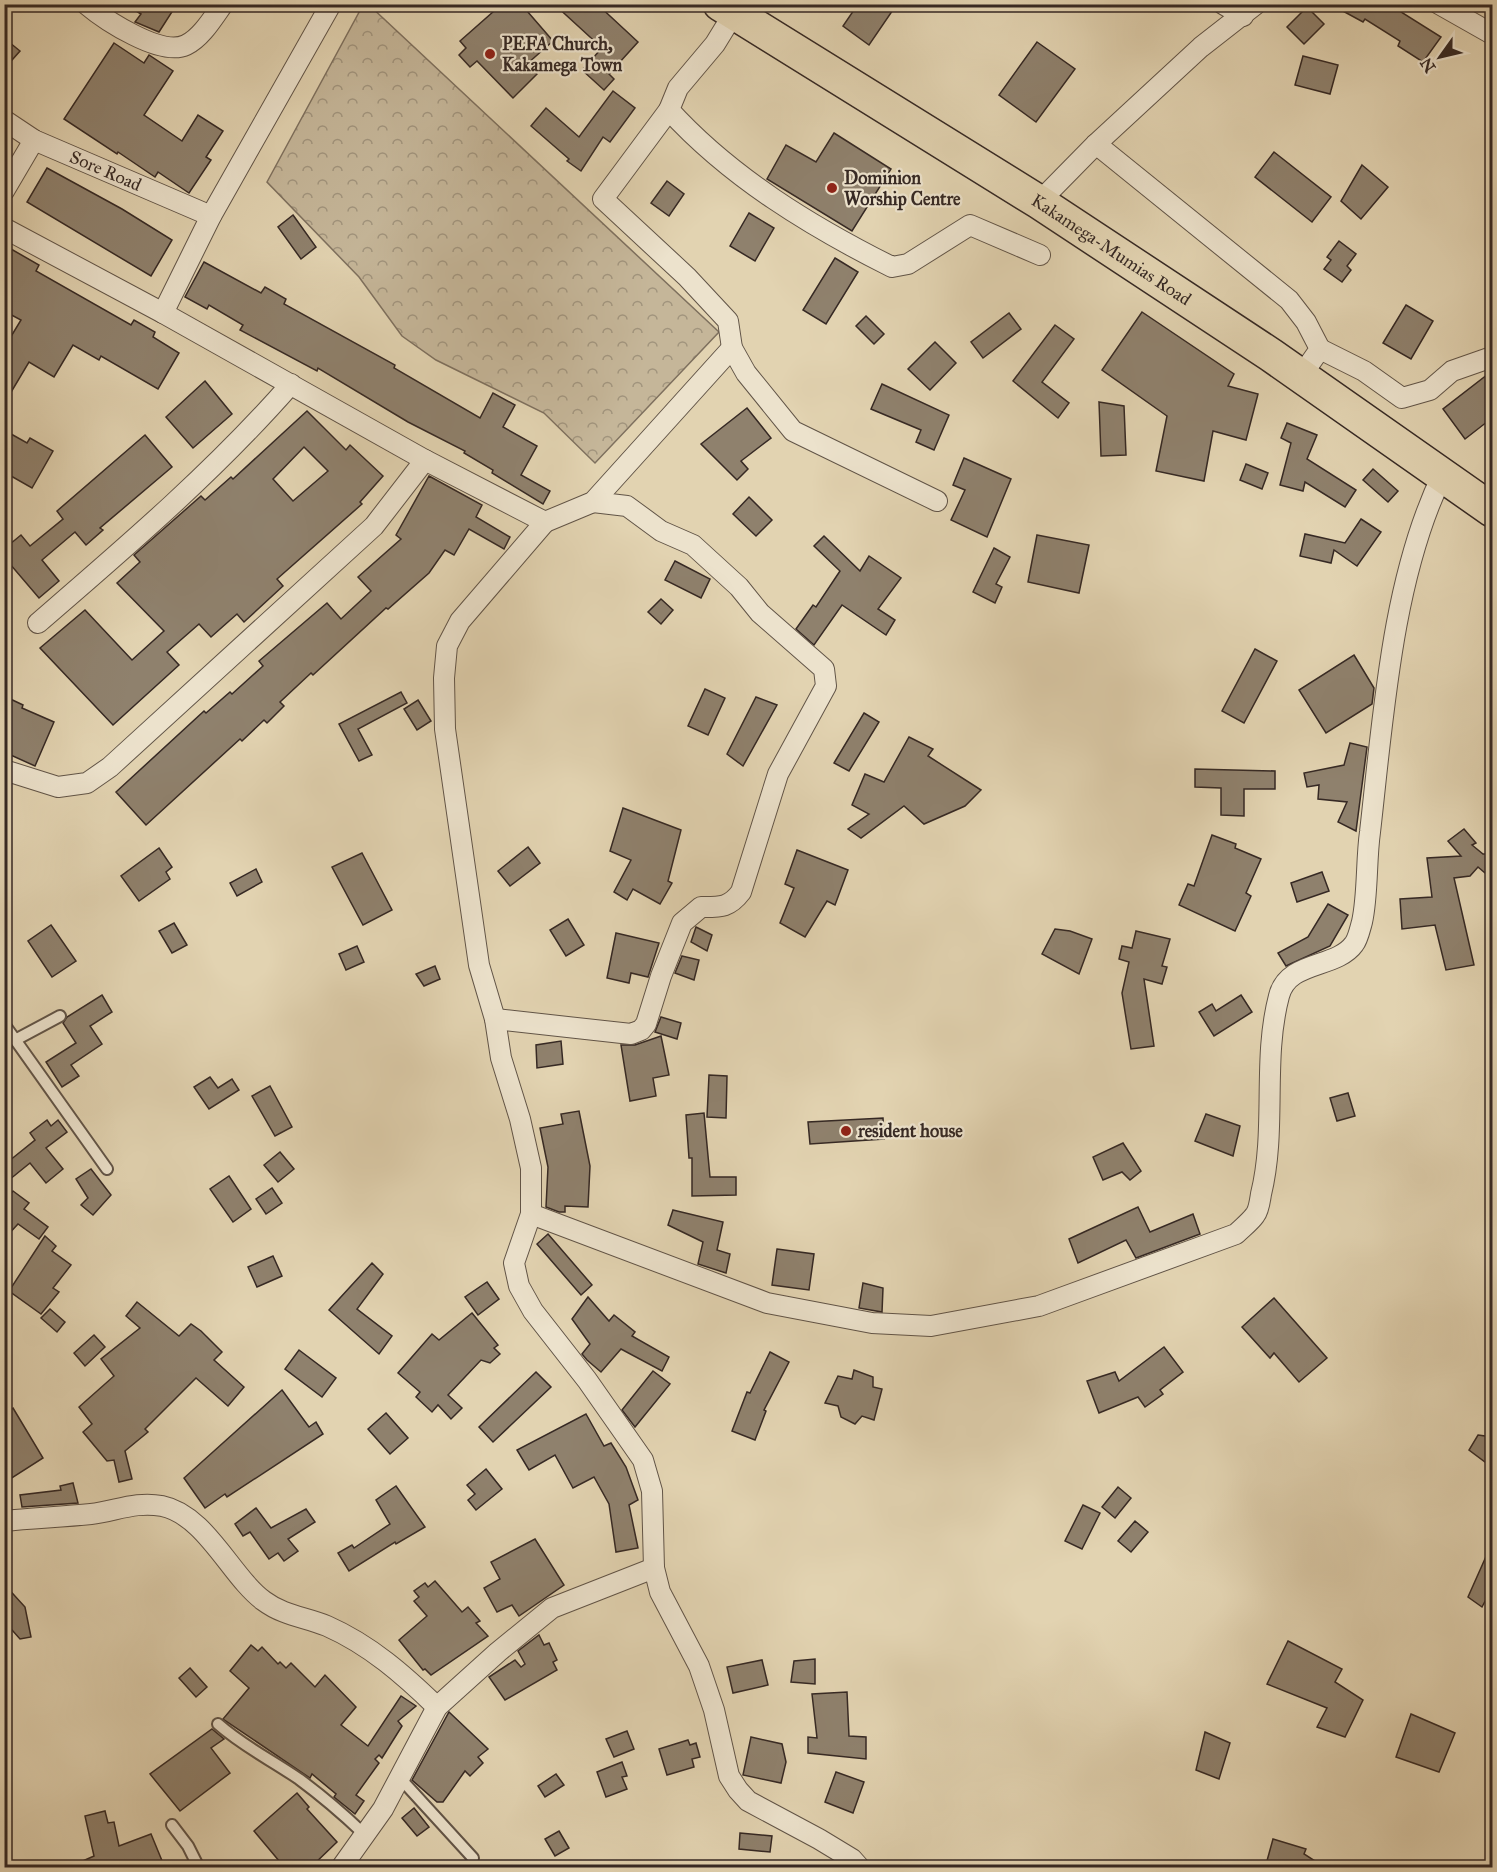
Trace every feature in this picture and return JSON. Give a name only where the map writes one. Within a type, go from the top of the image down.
[{"type":"highway","name":"Kakamega-Mumias Road","points":[[727,9],[1039,202],[1301,376],[1492,510]]},
{"type":"street","points":[[86,4],[155,45],[174,48],[187,45],[203,31],[223,4]]},
{"type":"street","points":[[162,313],[211,216],[331,4]]},
{"type":"street","points":[[1223,4],[1249,10]]},
{"type":"street","points":[[1439,4],[1492,34]]},
{"type":"street","points":[[727,9],[715,44],[678,88],[669,110],[603,199],[687,277],[728,321],[732,348],[746,373],[793,432],[937,501]]},
{"type":"street","points":[[1039,202],[1096,144],[1201,47],[1249,10]]},
{"type":"street","points":[[669,110],[720,158],[813,226],[892,267],[908,264],[970,225],[1041,255]]},
{"type":"street","name":"Sore Road","points":[[4,120],[34,140],[211,216]]},
{"type":"street","points":[[4,191],[34,140]]},
{"type":"street","points":[[1096,144],[1290,300],[1306,322],[1320,349],[1364,371],[1402,398],[1430,390],[1452,371],[1492,357]]},
{"type":"street","points":[[4,228],[291,384],[425,460],[545,522]]},
{"type":"street","points":[[732,348],[593,502],[545,522],[460,621],[447,645],[445,729],[479,965],[495,1019],[501,1058],[520,1119],[531,1168],[531,1214],[514,1263],[519,1286],[533,1311],[587,1380],[643,1460],[652,1491],[654,1568],[660,1592],[699,1666],[714,1710],[729,1776],[738,1791],[748,1801],[828,1844],[852,1859],[860,1868]]},
{"type":"street","points":[[1301,376],[1320,349]]},
{"type":"street","points":[[38,623],[139,535],[257,423],[291,384]]},
{"type":"street","points":[[4,770],[58,787],[87,783],[110,767],[374,526],[425,460]]},
{"type":"street","points":[[531,1214],[767,1303],[872,1323],[931,1326],[1039,1306],[1236,1234],[1256,1214],[1268,1167],[1272,1048],[1279,993],[1293,975],[1342,954],[1355,943],[1362,921],[1365,868],[1395,640],[1408,578],[1431,502],[1443,474]]},
{"type":"street","points":[[495,1019],[631,1034],[646,1024],[661,976],[682,923],[701,907],[723,907],[733,902],[741,892],[778,774],[826,686],[824,669],[816,660],[760,613],[738,587],[700,551],[661,531],[627,506],[593,502]]},
{"type":"street","points":[[4,1521],[93,1514],[138,1503],[165,1507],[194,1524],[263,1601],[289,1616],[326,1625],[366,1647],[406,1677],[437,1707]]},
{"type":"street","points":[[341,1868],[363,1833],[383,1809],[437,1707],[498,1652],[552,1608],[654,1568]]},
{"type":"lane","points":[[17,1039],[60,1016]]},
{"type":"lane","points":[[4,1024],[17,1039],[107,1169]]},
{"type":"lane","points":[[218,1724],[242,1745],[297,1778],[334,1806],[363,1833]]},
{"type":"lane","points":[[399,1777],[473,1858]]},
{"type":"lane","points":[[172,1825],[188,1846],[199,1868]]},
{"type":"green space","points":[[363,5],[369,5],[719,332],[595,463],[544,413],[436,360],[402,336],[359,277],[267,182]]},
{"type":"building","points":[[125,4],[177,4],[159,32],[135,22],[141,14]]},
{"type":"building","points":[[502,4],[521,4],[553,41],[527,64],[537,74],[513,98],[477,61],[470,67],[459,55],[466,48],[460,41]]},
{"type":"building","points":[[554,4],[597,4],[638,42],[609,74],[614,79],[604,90],[582,70],[602,48]]},
{"type":"building","points":[[858,4],[897,4],[869,45],[843,26]]},
{"type":"building","points":[[1330,4],[1404,4],[1401,12],[1441,37],[1423,62],[1398,46],[1400,41],[1365,19],[1363,22]]},
{"type":"building","points":[[1307,7],[1324,24],[1304,44],[1287,27]]},
{"type":"building","points":[[4,38],[20,51],[4,69]]},
{"type":"building","points":[[1037,42],[1075,69],[1036,122],[999,95]]},
{"type":"building","points":[[114,43],[144,63],[149,55],[173,71],[144,115],[182,141],[198,115],[223,131],[206,157],[211,160],[189,193],[158,172],[155,177],[64,119]]},
{"type":"building","points":[[1303,56],[1338,65],[1330,94],[1295,85]]},
{"type":"building","points":[[613,91],[635,108],[610,142],[603,137],[581,171],[567,161],[569,159],[531,126],[546,108],[579,137]]},
{"type":"building","points":[[834,133],[891,169],[852,231],[767,179],[786,145],[816,162]]},
{"type":"building","points":[[1274,152],[1331,197],[1312,222],[1255,177]]},
{"type":"building","points":[[1362,165],[1388,187],[1361,219],[1341,201]]},
{"type":"building","points":[[47,168],[122,209],[172,240],[151,276],[27,202]]},
{"type":"building","points":[[667,181],[684,194],[669,216],[651,203]]},
{"type":"building","points":[[749,213],[774,228],[755,261],[730,246]]},
{"type":"building","points":[[293,215],[316,247],[301,259],[278,227]]},
{"type":"building","points":[[1339,241],[1356,254],[1347,266],[1351,270],[1342,282],[1324,269],[1331,260],[1327,257]]},
{"type":"building","points":[[4,245],[39,265],[36,271],[131,325],[134,320],[155,332],[153,337],[179,353],[158,389],[101,356],[99,360],[73,345],[54,377],[29,362],[4,404],[4,348],[21,320],[4,311]]},
{"type":"building","points":[[835,258],[858,272],[826,324],[803,310]]},
{"type":"building","points":[[204,262],[261,293],[265,287],[286,299],[284,304],[395,365],[394,368],[480,418],[493,393],[515,405],[503,427],[537,446],[521,475],[550,491],[543,504],[492,473],[493,470],[464,453],[465,451],[408,422],[318,368],[317,371],[240,330],[243,325],[209,305],[207,309],[185,297]]},
{"type":"building","points":[[1406,305],[1433,321],[1411,359],[1383,343]]},
{"type":"building","points":[[1142,312],[1234,374],[1228,386],[1258,394],[1246,440],[1213,431],[1204,481],[1156,471],[1167,416],[1102,370]]},
{"type":"building","points":[[1009,313],[1021,329],[983,358],[971,342]]},
{"type":"building","points":[[866,316],[884,334],[874,344],[856,326]]},
{"type":"building","points":[[1055,325],[1074,339],[1042,382],[1069,403],[1058,418],[1013,381]]},
{"type":"building","points":[[935,342],[956,363],[930,390],[908,369]]},
{"type":"building","points":[[1492,371],[1492,418],[1465,439],[1443,409]]},
{"type":"building","points":[[205,381],[232,414],[193,448],[166,417]]},
{"type":"building","points":[[882,384],[949,415],[934,450],[916,442],[921,430],[871,409]]},
{"type":"building","points":[[1099,402],[1124,406],[1126,455],[1101,456]]},
{"type":"building","points":[[747,408],[771,438],[741,461],[748,469],[737,480],[701,444]]},
{"type":"building","points":[[307,411],[346,450],[350,445],[383,476],[360,502],[362,504],[277,579],[283,586],[244,622],[237,614],[211,637],[199,624],[167,652],[179,665],[113,725],[40,648],[85,610],[132,660],[164,631],[117,583],[140,562],[134,555],[201,496],[205,500],[231,477],[233,479]],"holes":[[[304,447],[328,471],[293,501],[273,479]]]},
{"type":"building","points":[[1287,423],[1317,435],[1307,459],[1356,490],[1345,507],[1305,482],[1303,491],[1280,485],[1291,443],[1281,438]]},
{"type":"building","points":[[4,430],[27,443],[30,438],[53,451],[32,488],[4,472]]},
{"type":"building","points":[[145,435],[172,467],[100,528],[103,530],[86,545],[75,532],[42,560],[59,581],[39,598],[4,557],[4,549],[21,535],[30,546],[63,519],[57,511]]},
{"type":"building","points":[[964,458],[1011,479],[987,537],[951,520],[965,490],[953,485]]},
{"type":"building","points":[[1246,464],[1268,473],[1262,489],[1240,480]]},
{"type":"building","points":[[1373,469],[1398,491],[1388,502],[1363,480]]},
{"type":"building","points":[[429,476],[482,505],[476,517],[510,537],[504,549],[469,529],[454,555],[445,550],[429,573],[280,702],[284,706],[267,723],[264,720],[242,741],[240,739],[146,825],[116,792],[204,711],[206,713],[230,692],[232,694],[263,666],[259,661],[327,603],[341,619],[371,591],[358,577],[401,539],[396,535]]},
{"type":"building","points":[[749,497],[772,520],[756,536],[733,514]]},
{"type":"building","points":[[1361,519],[1381,532],[1357,566],[1334,550],[1331,563],[1300,556],[1305,534],[1345,543]]},
{"type":"building","points":[[1037,535],[1089,545],[1079,593],[1028,582]]},
{"type":"building","points":[[824,536],[860,571],[869,556],[901,578],[878,609],[895,620],[886,635],[842,605],[814,645],[796,629],[813,605],[816,607],[840,571],[814,546]]},
{"type":"building","points":[[994,548],[1010,557],[996,584],[1002,587],[995,603],[973,592]]},
{"type":"building","points":[[675,561],[710,579],[701,598],[665,580]]},
{"type":"building","points":[[661,599],[673,610],[661,624],[648,612]]},
{"type":"building","points":[[1255,649],[1277,661],[1244,723],[1222,711]]},
{"type":"building","points":[[1354,655],[1374,688],[1372,704],[1326,733],[1299,690]]},
{"type":"building","points":[[705,689],[725,698],[708,735],[688,726]]},
{"type":"building","points":[[401,692],[407,703],[358,729],[372,755],[359,761],[339,724]]},
{"type":"building","points":[[4,696],[23,705],[22,708],[54,722],[35,766],[4,752]]},
{"type":"building","points":[[756,697],[777,705],[743,766],[727,754]]},
{"type":"building","points":[[418,700],[431,721],[417,730],[404,709]]},
{"type":"building","points":[[864,713],[879,722],[849,771],[834,763]]},
{"type":"building","points":[[909,737],[933,749],[928,756],[981,790],[965,806],[924,824],[904,806],[861,838],[848,829],[869,814],[852,805],[865,774],[884,782]]},
{"type":"building","points":[[1350,743],[1367,747],[1356,831],[1338,822],[1347,802],[1318,799],[1319,785],[1307,787],[1304,773],[1344,765]]},
{"type":"building","points":[[1195,769],[1275,771],[1275,789],[1244,789],[1244,816],[1221,815],[1221,788],[1195,787]]},
{"type":"building","points":[[623,808],[681,830],[668,881],[672,883],[660,904],[633,889],[627,900],[614,892],[631,860],[610,851]]},
{"type":"building","points":[[1464,829],[1476,843],[1472,845],[1483,854],[1488,854],[1486,857],[1492,864],[1485,873],[1478,867],[1470,876],[1454,878],[1474,965],[1446,970],[1435,925],[1402,929],[1400,899],[1432,897],[1427,858],[1461,856],[1448,841]]},
{"type":"building","points":[[1212,835],[1236,844],[1235,848],[1261,859],[1246,893],[1251,896],[1235,931],[1179,905],[1188,884],[1194,886]]},
{"type":"building","points":[[528,847],[540,863],[510,886],[498,871]]},
{"type":"building","points":[[159,848],[172,867],[166,872],[170,879],[139,901],[121,876]]},
{"type":"building","points":[[797,850],[848,870],[835,905],[827,901],[805,937],[780,923],[794,888],[785,884]]},
{"type":"building","points":[[362,853],[392,910],[363,925],[332,867]]},
{"type":"building","points":[[256,869],[262,882],[237,896],[230,883]]},
{"type":"building","points":[[1322,872],[1329,891],[1297,902],[1291,883]]},
{"type":"building","points":[[1328,904],[1348,915],[1330,946],[1286,966],[1278,953],[1308,937]]},
{"type":"building","points":[[568,919],[584,945],[566,956],[550,930]]},
{"type":"building","points":[[174,923],[187,945],[172,953],[159,931]]},
{"type":"building","points":[[51,925],[76,961],[52,977],[28,941]]},
{"type":"building","points":[[696,927],[712,935],[707,951],[691,942]]},
{"type":"building","points":[[1055,929],[1070,931],[1092,939],[1079,974],[1042,954]]},
{"type":"building","points":[[1136,931],[1170,939],[1162,966],[1167,967],[1162,984],[1144,979],[1154,1046],[1131,1049],[1122,993],[1129,962],[1119,959],[1122,946],[1132,948]]},
{"type":"building","points":[[616,933],[659,943],[648,977],[631,973],[629,983],[607,978]]},
{"type":"building","points":[[357,946],[364,962],[346,970],[339,954]]},
{"type":"building","points":[[682,956],[699,960],[694,980],[675,973]]},
{"type":"building","points":[[435,966],[440,979],[424,986],[416,974]]},
{"type":"building","points":[[102,995],[112,1012],[90,1026],[102,1044],[71,1065],[79,1076],[62,1087],[46,1062],[76,1043],[63,1023],[67,1017]]},
{"type":"building","points":[[1241,995],[1252,1012],[1214,1036],[1199,1012],[1212,1004],[1216,1011]]},
{"type":"building","points":[[661,1017],[681,1023],[677,1039],[655,1032]]},
{"type":"building","points":[[661,1036],[669,1075],[653,1078],[656,1096],[630,1101],[621,1045],[635,1045]]},
{"type":"building","points":[[561,1041],[563,1064],[537,1068],[536,1045]]},
{"type":"building","points":[[709,1075],[727,1076],[726,1118],[707,1117]]},
{"type":"building","points":[[210,1077],[218,1088],[232,1079],[239,1090],[209,1109],[194,1087]]},
{"type":"building","points":[[270,1086],[292,1127],[275,1136],[252,1096]]},
{"type":"building","points":[[1348,1093],[1355,1116],[1337,1121],[1330,1098]]},
{"type":"building","points":[[579,1111],[590,1166],[588,1207],[565,1206],[565,1212],[559,1212],[546,1207],[548,1167],[540,1128],[563,1124],[561,1114]]},
{"type":"building","points":[[704,1113],[710,1177],[736,1177],[736,1195],[692,1196],[692,1158],[689,1158],[686,1115]]},
{"type":"building","points":[[1206,1114],[1240,1126],[1233,1156],[1195,1141]]},
{"type":"building","name":"resident house","points":[[883,1118],[884,1139],[810,1144],[808,1122]]},
{"type":"building","points":[[47,1120],[51,1126],[58,1120],[67,1132],[46,1148],[63,1169],[46,1183],[30,1163],[4,1184],[4,1165],[35,1140],[30,1133]]},
{"type":"building","points":[[1123,1143],[1141,1171],[1130,1180],[1122,1172],[1103,1180],[1093,1157]]},
{"type":"building","points":[[280,1152],[294,1169],[278,1182],[264,1165]]},
{"type":"building","points":[[91,1169],[111,1195],[93,1215],[81,1205],[88,1198],[76,1179]]},
{"type":"building","points":[[229,1176],[251,1209],[233,1222],[210,1189]]},
{"type":"building","points":[[272,1188],[282,1203],[266,1214],[256,1199]]},
{"type":"building","points":[[13,1191],[29,1203],[24,1209],[48,1227],[39,1239],[18,1224],[4,1239],[4,1202]]},
{"type":"building","points":[[1138,1207],[1150,1232],[1193,1214],[1200,1234],[1136,1258],[1126,1240],[1078,1263],[1069,1239]]},
{"type":"building","points":[[673,1210],[723,1222],[717,1250],[730,1254],[726,1273],[698,1264],[703,1242],[668,1225]]},
{"type":"building","points":[[548,1234],[592,1285],[581,1295],[537,1244]]},
{"type":"building","points":[[45,1236],[56,1246],[52,1251],[71,1265],[53,1288],[59,1292],[41,1314],[9,1291]]},
{"type":"building","points":[[777,1249],[814,1254],[809,1290],[772,1285]]},
{"type":"building","points":[[273,1256],[282,1276],[257,1287],[248,1267]]},
{"type":"building","points":[[372,1263],[383,1274],[357,1309],[392,1336],[379,1354],[329,1310]]},
{"type":"building","points":[[487,1282],[499,1299],[478,1315],[465,1297]]},
{"type":"building","points":[[863,1283],[883,1288],[882,1312],[859,1308]]},
{"type":"building","points":[[588,1297],[609,1321],[614,1315],[635,1332],[632,1336],[669,1357],[662,1371],[621,1349],[601,1372],[587,1360],[582,1354],[590,1344],[572,1319]]},
{"type":"building","points":[[1274,1298],[1327,1358],[1299,1382],[1274,1353],[1270,1358],[1242,1327]]},
{"type":"building","points":[[137,1302],[179,1336],[191,1324],[201,1331],[222,1352],[214,1360],[244,1387],[228,1406],[196,1378],[145,1429],[148,1432],[125,1451],[132,1479],[119,1482],[114,1460],[107,1461],[83,1432],[92,1424],[79,1407],[114,1376],[101,1359],[140,1328],[126,1316]]},
{"type":"building","points":[[50,1309],[65,1322],[57,1332],[41,1318]]},
{"type":"building","points":[[472,1313],[498,1345],[494,1348],[500,1354],[490,1363],[481,1360],[448,1395],[462,1408],[451,1419],[438,1405],[432,1412],[416,1397],[420,1392],[398,1373],[432,1334],[439,1340]]},
{"type":"building","points":[[94,1335],[105,1347],[85,1366],[74,1353]]},
{"type":"building","points":[[1164,1347],[1183,1372],[1160,1390],[1163,1394],[1145,1407],[1138,1397],[1099,1413],[1087,1381],[1115,1372],[1119,1381]]},
{"type":"building","points":[[299,1350],[336,1378],[322,1397],[285,1369]]},
{"type":"building","points":[[770,1352],[789,1362],[764,1410],[766,1411],[755,1440],[732,1431],[747,1392],[750,1393]]},
{"type":"building","points":[[854,1370],[873,1377],[873,1387],[882,1389],[874,1420],[862,1416],[855,1424],[841,1417],[838,1406],[825,1403],[838,1376],[852,1379]]},
{"type":"building","points":[[653,1371],[670,1384],[635,1427],[622,1410]]},
{"type":"building","points":[[536,1372],[551,1387],[493,1442],[479,1427]]},
{"type":"building","points":[[282,1390],[309,1427],[316,1422],[323,1434],[227,1497],[225,1494],[205,1508],[184,1478]]},
{"type":"building","points":[[13,1408],[43,1458],[4,1483],[4,1415]]},
{"type":"building","points":[[386,1413],[408,1438],[390,1454],[368,1429]]},
{"type":"building","points":[[586,1414],[604,1446],[611,1443],[626,1467],[638,1500],[629,1505],[638,1548],[616,1552],[609,1504],[594,1477],[573,1488],[555,1455],[529,1470],[517,1450]]},
{"type":"building","points":[[1478,1435],[1492,1437],[1492,1455],[1485,1462],[1469,1450]]},
{"type":"building","points":[[486,1469],[502,1489],[476,1510],[468,1500],[475,1494],[467,1485]]},
{"type":"building","points":[[73,1483],[78,1503],[22,1507],[20,1495],[61,1490],[60,1486]]},
{"type":"building","points":[[396,1486],[425,1527],[396,1544],[395,1542],[349,1571],[338,1553],[352,1545],[354,1548],[390,1524],[376,1500]]},
{"type":"building","points":[[1118,1487],[1131,1498],[1115,1518],[1102,1507]]},
{"type":"building","points":[[1083,1505],[1100,1513],[1082,1549],[1065,1541]]},
{"type":"building","points":[[256,1508],[271,1528],[306,1509],[315,1522],[288,1539],[298,1551],[284,1561],[278,1553],[269,1559],[250,1532],[243,1536],[235,1524]]},
{"type":"building","points":[[1135,1521],[1148,1532],[1131,1552],[1118,1541]]},
{"type":"building","points":[[535,1539],[564,1585],[519,1616],[512,1605],[497,1612],[484,1588],[500,1579],[491,1562]]},
{"type":"building","points":[[1492,1543],[1492,1588],[1482,1607],[1468,1597]]},
{"type":"building","points":[[435,1581],[462,1612],[468,1607],[480,1621],[476,1623],[488,1636],[431,1675],[425,1669],[423,1670],[399,1640],[427,1616],[414,1601],[419,1597],[414,1591],[425,1583],[428,1587]]},
{"type":"building","points":[[4,1584],[25,1607],[31,1637],[20,1639],[4,1621]]},
{"type":"building","points":[[539,1635],[544,1645],[549,1643],[557,1660],[553,1662],[557,1670],[505,1700],[489,1677],[515,1660],[521,1667],[525,1664],[518,1651]]},
{"type":"building","points":[[1288,1641],[1342,1669],[1335,1682],[1363,1700],[1345,1737],[1317,1727],[1327,1708],[1267,1684]]},
{"type":"building","points":[[251,1645],[258,1651],[262,1647],[278,1664],[280,1662],[286,1668],[291,1663],[315,1687],[325,1675],[356,1707],[341,1725],[368,1746],[401,1696],[416,1706],[398,1721],[402,1726],[382,1758],[379,1755],[375,1759],[379,1763],[356,1795],[364,1801],[355,1814],[334,1797],[336,1794],[312,1774],[310,1778],[223,1719],[249,1688],[230,1671]]},
{"type":"building","points":[[815,1659],[815,1684],[791,1682],[794,1661]]},
{"type":"building","points":[[762,1660],[768,1685],[733,1693],[727,1667]]},
{"type":"building","points":[[190,1668],[207,1687],[196,1697],[179,1678]]},
{"type":"building","points":[[847,1692],[849,1736],[866,1737],[866,1759],[808,1753],[808,1737],[817,1738],[812,1694]]},
{"type":"building","points":[[449,1712],[488,1749],[478,1757],[483,1763],[470,1776],[465,1771],[443,1802],[437,1802],[412,1780]]},
{"type":"building","points":[[1411,1714],[1455,1733],[1439,1772],[1396,1757]]},
{"type":"building","points":[[212,1729],[224,1739],[211,1748],[230,1773],[180,1811],[150,1774]]},
{"type":"building","points":[[627,1731],[634,1749],[614,1757],[606,1739]]},
{"type":"building","points":[[1205,1732],[1230,1743],[1219,1779],[1196,1770]]},
{"type":"building","points":[[751,1737],[782,1744],[786,1762],[781,1783],[743,1775]]},
{"type":"building","points":[[688,1740],[690,1745],[696,1743],[700,1757],[692,1759],[694,1767],[667,1775],[659,1749]]},
{"type":"building","points":[[622,1762],[627,1776],[622,1777],[627,1789],[606,1797],[597,1772]]},
{"type":"building","points":[[836,1772],[864,1782],[853,1813],[825,1802]]},
{"type":"building","points":[[556,1774],[564,1785],[545,1797],[538,1786]]},
{"type":"building","points":[[297,1793],[309,1807],[307,1809],[337,1842],[310,1868],[285,1868],[254,1831]]},
{"type":"building","points":[[414,1808],[429,1827],[417,1836],[402,1818]]},
{"type":"building","points":[[105,1811],[108,1823],[114,1822],[119,1846],[151,1834],[165,1868],[67,1868],[94,1856],[85,1816]]},
{"type":"building","points":[[559,1831],[569,1848],[555,1856],[545,1839]]},
{"type":"building","points":[[740,1833],[772,1836],[770,1852],[739,1849]]},
{"type":"building","points":[[1273,1839],[1306,1849],[1304,1854],[1326,1868],[1265,1868]]},
{"type":"place","name":"PEFA Church, Kakamega Town","points":[[490,54]]},
{"type":"place","name":"Dominion Worship Centre","points":[[832,188]]},
{"type":"place","name":"resident house","points":[[846,1131]]}]
